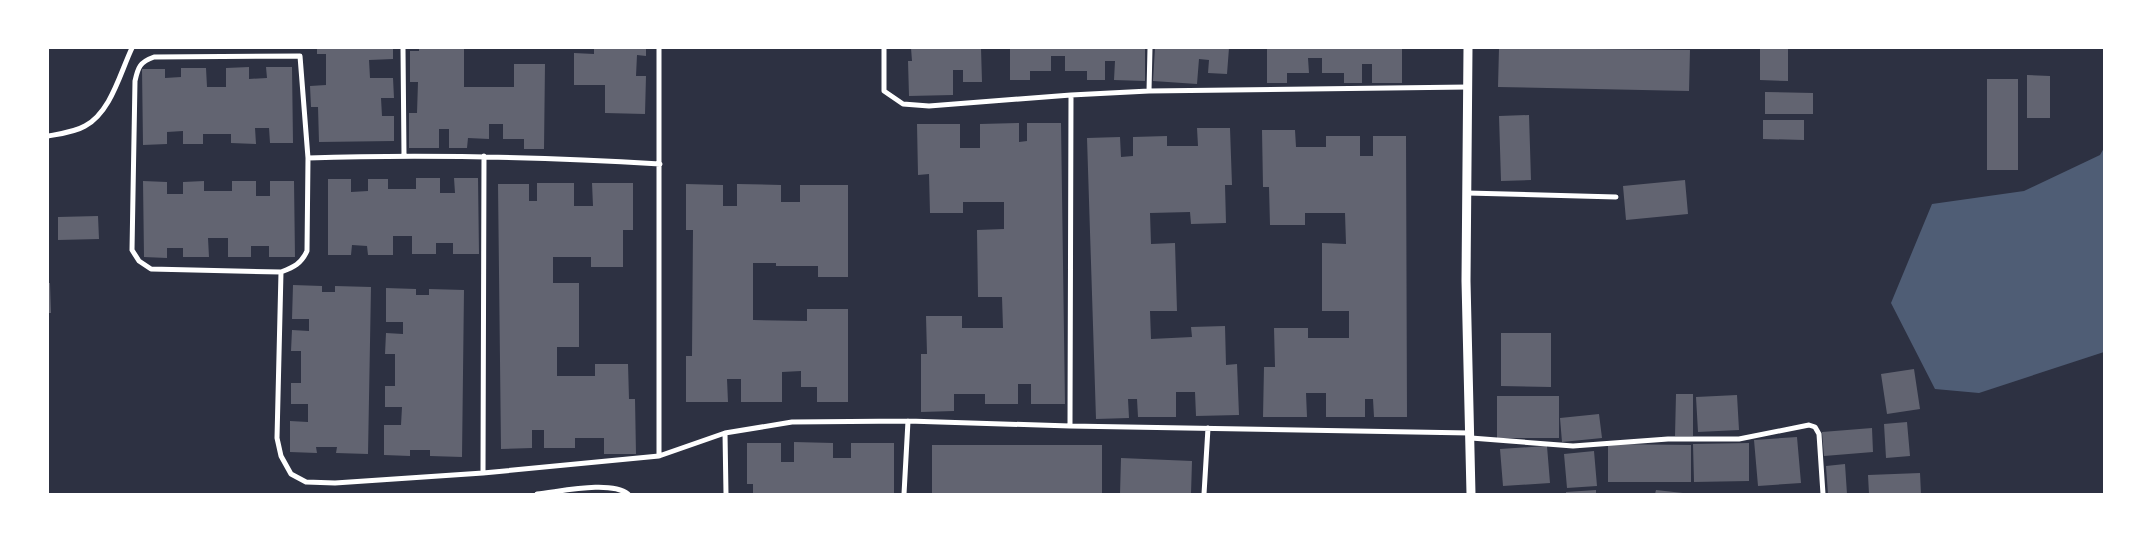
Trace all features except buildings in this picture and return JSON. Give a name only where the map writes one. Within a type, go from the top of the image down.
[{"type":"street","points":[[48,136],[85,127],[96,118],[107,104],[132,48]]},
{"type":"street","points":[[300,48],[308,158],[307,251],[303,260],[298,265],[281,272],[151,269],[139,261],[132,250],[131,231],[135,81],[138,68],[144,61],[154,57],[300,56]]},
{"type":"street","points":[[403,48],[404,155]]},
{"type":"street","points":[[659,48],[659,456]]},
{"type":"street","points":[[884,48],[884,91],[903,104],[928,106],[1149,91],[1468,86]]},
{"type":"street","points":[[1149,91],[1150,48]]},
{"type":"street","points":[[1468,48],[1466,281],[1471,494]]},
{"type":"street","points":[[1070,426],[1071,95]]},
{"type":"street","points":[[308,158],[404,155],[484,156],[660,164]]},
{"type":"street","points":[[484,156],[484,473]]},
{"type":"street","points":[[1467,193],[1616,197]]},
{"type":"street","points":[[281,272],[277,438],[281,456],[291,474],[306,482],[335,483],[484,473],[659,456],[725,433],[792,422],[908,421],[1471,436],[1573,446],[1668,439],[1739,439],[1809,425],[1815,427],[1820,434],[1823,494]]},
{"type":"street","points":[[904,494],[908,421]]},
{"type":"street","points":[[1204,494],[1208,428]]},
{"type":"street","points":[[725,433],[726,494]]},
{"type":"street","points":[[537,494],[604,487],[628,494]]},
{"type":"water","points":[[2104,148],[2104,352],[1979,393],[1935,389],[1891,303],[1932,204],[2024,191],[2100,155]]}]
